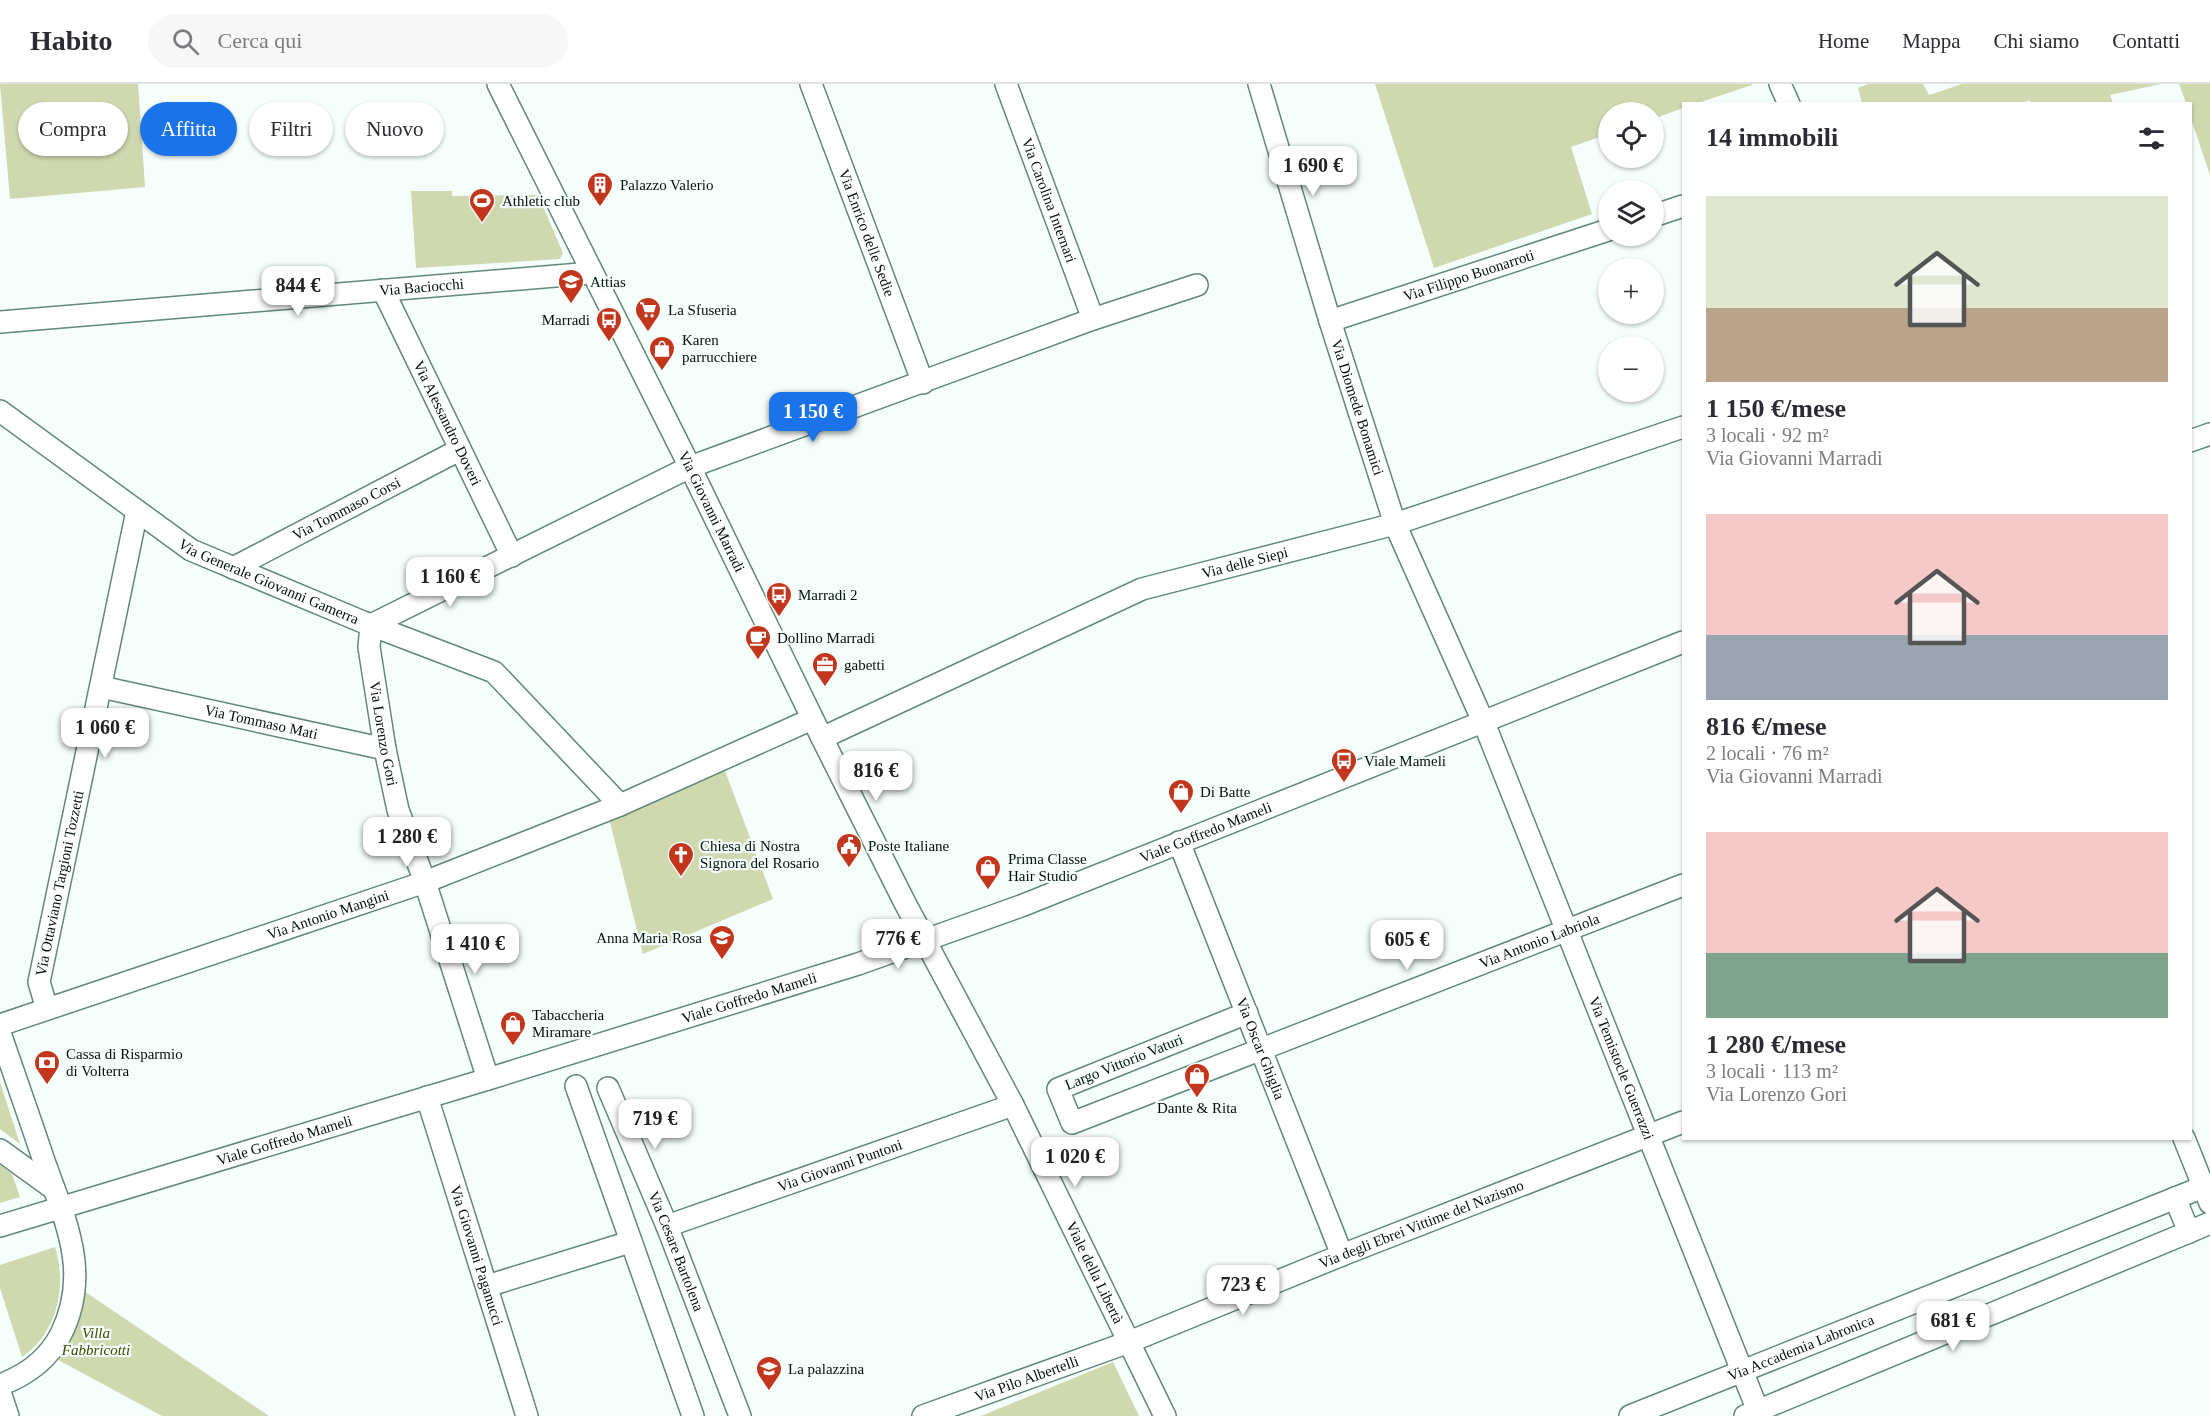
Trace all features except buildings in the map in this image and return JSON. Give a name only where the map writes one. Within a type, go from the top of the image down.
[{"type":"street","name":"Via Giovanni Marradi","points":[[498,84],[690,467],[817,729],[924,939]]},
{"type":"street","name":"Via Enrico delle Sedie","points":[[811,84],[923,383]]},
{"type":"street","name":"Via Carolina Internari","points":[[1006,84],[1093,319]]},
{"type":"street","name":"Via Diomede Bonamici","points":[[1259,84],[1330,321],[1395,524],[1482,721]]},
{"type":"street","points":[[1780,84],[1788,102]]},
{"type":"street","points":[[1664,212],[1682,206]]},
{"type":"street","name":"Via Filippo Buonarroti","points":[[1330,321],[1598,233]]},
{"type":"street","name":"Via Baciocchi","points":[[0,322],[592,273]]},
{"type":"street","points":[[371,625],[690,467],[1093,319],[1197,285]]},
{"type":"street","name":"Via Alessandro Doveri","points":[[383,290],[512,556]]},
{"type":"street","name":"Via Generale Giovanni Gamerra","points":[[0,411],[191,550],[371,625],[494,672],[621,805]]},
{"type":"street","name":"Via delle Siepi","points":[[817,729],[1142,589],[1395,524],[1682,428]]},
{"type":"street","points":[[2192,440],[2210,434]]},
{"type":"street","name":"Via Tommaso Corsi","points":[[233,568],[459,450]]},
{"type":"street","name":"Via Ottaviano Targioni Tozzetti","points":[[47,1009],[39,982],[137,511]]},
{"type":"street","name":"Via Lorenzo Gori","points":[[371,625],[369,647],[385,748],[398,810],[425,882],[488,1079]]},
{"type":"street","name":"Viale Goffredo Mameli","points":[[0,1226],[58,1199],[427,1097],[858,964],[1021,906],[1682,642]]},
{"type":"street","name":"Via Tommaso Mati","points":[[101,687],[385,748]]},
{"type":"street","name":"Via Temistocle Guerrazzi","points":[[1482,721],[1742,1370],[1754,1414]]},
{"type":"street","name":"Via Antonio Mangini","points":[[2,1027],[47,1009],[425,882],[817,729]]},
{"type":"street","name":"Via Oscar Ghiglia","points":[[1179,842],[1342,1255]]},
{"type":"street","name":"Via Antonio Labriola","points":[[1261,1049],[1682,885]]},
{"type":"street","name":"Viale della Libertà","points":[[924,939],[1013,1105],[1166,1416]]},
{"type":"street","name":"Largo Vittorio Vaturi","points":[[1247,1013],[1058,1089],[1072,1123],[1261,1049]]},
{"type":"street","points":[[0,1385],[24,1374],[49,1355],[70,1315],[74,1302],[75,1267],[58,1199],[2,1027]]},
{"type":"street","points":[[576,1086],[693,1416]]},
{"type":"street","name":"Via Cesare Bartolena","points":[[608,1088],[667,1226],[740,1416]]},
{"type":"street","name":"Via Giovanni Paganucci","points":[[427,1097],[527,1416]]},
{"type":"street","name":"Via Giovanni Puntoni","points":[[667,1226],[1013,1105]]},
{"type":"street","name":"Via degli Ebrei Vittime del Nazismo","points":[[1129,1342],[1342,1255],[1682,1122]]},
{"type":"street","points":[[2185,1140],[2206,1195]]},
{"type":"street","points":[[0,1150],[58,1199]]},
{"type":"street","name":"Via Accademia Labronica","points":[[1630,1416],[2175,1198],[2206,1195]]},
{"type":"street","points":[[2175,1198],[2189,1232]]},
{"type":"street","points":[[1754,1414],[2210,1223]]},
{"type":"street","points":[[487,1286],[630,1242]]},
{"type":"street","name":"Via Pilo Albertelli","points":[[923,1416],[1129,1342]]},
{"type":"street","points":[[0,1392],[8,1416]]},
{"type":"green space","points":[[0,84],[138,84],[140,156],[143,156],[145,187],[10,199]]},
{"type":"green space","points":[[1375,84],[1752,84],[1701,102],[1682,102],[1682,108],[1664,115],[1664,102],[1598,102],[1598,138],[1571,147],[1592,214],[1434,268]]},
{"type":"green space","points":[[1868,84],[1923,84],[1929,95],[1962,84],[2161,84],[2110,95],[2113,102],[2030,102],[2030,100],[2024,102],[1862,102],[1858,88]]},
{"type":"green space","points":[[2179,84],[2210,84],[2210,175],[2192,122],[2192,102],[2186,102]]},
{"type":"green space","name":"Athletic club","points":[[411,191],[452,191],[452,196],[538,195],[563,253],[560,259],[416,268]]},
{"type":"green space","points":[[721,760],[773,899],[643,954],[607,810]]},
{"type":"green space","points":[[0,1082],[20,1144],[0,1129]]},
{"type":"green space","points":[[0,1165],[12,1174],[20,1197],[0,1203]]},
{"type":"green space","points":[[55,1247],[60,1277],[56,1307],[44,1335],[22,1357],[0,1288],[0,1265]]},
{"type":"green space","name":"Villa Fabbricotti","points":[[75,1285],[269,1416],[162,1416],[49,1355]]},
{"type":"green space","points":[[1113,1362],[1139,1416],[981,1416]]},
{"type":"place","name":"Palazzo Valerio","points":[[600,208]]},
{"type":"place","name":"Athletic club","points":[[482,224]]},
{"type":"place","name":"Attias","points":[[571,305]]},
{"type":"place","name":"La Sfuseria","points":[[648,333]]},
{"type":"place","name":"Marradi","points":[[609,343]]},
{"type":"place","name":"Karen parrucchiere","points":[[662,372]]},
{"type":"place","name":"Marradi 2","points":[[779,618]]},
{"type":"place","name":"Dollino Marradi","points":[[758,661]]},
{"type":"place","name":"gabetti","points":[[825,688]]},
{"type":"place","name":"Viale Mameli","points":[[1344,784]]},
{"type":"place","name":"Di Batte","points":[[1181,815]]},
{"type":"place","name":"Poste Italiane","points":[[849,869]]},
{"type":"place","name":"Chiesa di Nostra Signora del Rosario","points":[[681,878]]},
{"type":"place","name":"Prima Classe Hair Studio","points":[[988,891]]},
{"type":"place","name":"Anna Maria Rosa","points":[[722,961]]},
{"type":"place","name":"Tabaccheria Miramare","points":[[513,1047]]},
{"type":"place","name":"Cassa di Risparmio di Volterra","points":[[47,1086]]},
{"type":"place","name":"Dante & Rita","points":[[1197,1099]]},
{"type":"place","name":"La palazzina","points":[[769,1392]]}]
